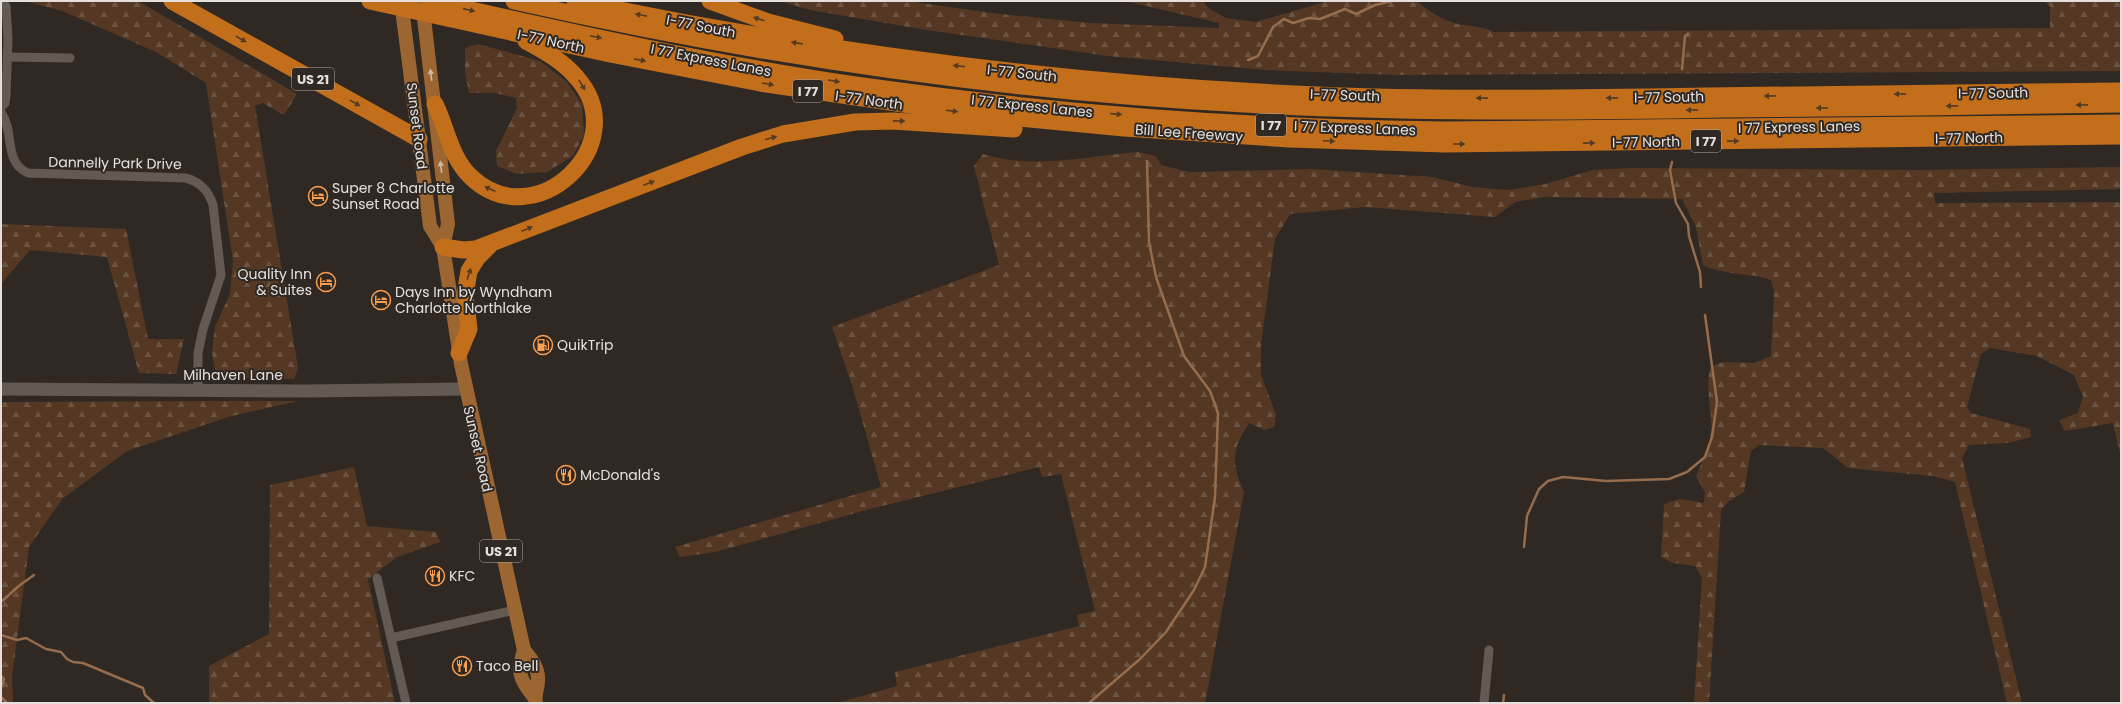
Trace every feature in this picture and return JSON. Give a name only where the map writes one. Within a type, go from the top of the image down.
[{"type":"highway","name":"US 21","points":[[172,1],[419,139]]},
{"type":"highway","name":"I-77 North","points":[[370,1],[697,71],[817,92],[965,113],[1113,127]]},
{"type":"highway","name":"I 77 Express Lanes","points":[[431,1],[613,41],[819,79],[974,100],[1178,119],[1341,128],[1466,130],[2121,122]]},
{"type":"highway","name":"I 77 Express Lanes","points":[[514,1],[696,39],[872,68],[1074,92],[1240,104],[1364,110],[1510,112],[2121,104]]},
{"type":"highway","name":"I-77 South","points":[[575,1],[720,30],[919,61],[1128,83],[1256,92],[1393,97],[1573,98],[2121,91]]},
{"type":"highway","points":[[710,1],[768,22],[919,61]]},
{"type":"highway","points":[[435,104],[441,115],[448,140],[460,163],[471,177],[485,187],[502,194],[528,196],[551,189],[570,176],[585,157],[590,143],[594,122],[590,99],[583,85],[566,66],[543,51],[506,31]]},
{"type":"highway","points":[[443,247],[472,250],[742,147],[802,130],[855,122],[893,121],[1093,135],[1113,127]]},
{"type":"highway","name":"Bill Lee Freeway","points":[[1113,127],[1290,139]]},
{"type":"highway","name":"I-77 North","points":[[1290,139],[1392,143],[1510,144],[2121,136]]},
{"type":"highway","points":[[459,353],[469,329],[465,295],[469,271],[477,258],[491,243]]},
{"type":"main road","name":"Sunset Road","points":[[401,1],[430,226],[443,247]]},
{"type":"main road","name":"Sunset Road","points":[[422,1],[448,224],[443,247],[459,353],[465,389],[524,650],[519,666],[523,684],[535,700]]},
{"type":"street","points":[[1,3],[6,6],[7,57],[5,103],[1,107]]},
{"type":"street","points":[[7,57],[70,58]]},
{"type":"street","name":"Dannelly Park Drive","points":[[1,112],[8,126],[14,161],[18,168],[28,174],[185,178],[201,185],[209,195],[213,205],[221,276],[203,329],[198,353],[198,390]]},
{"type":"street","name":"Milhaven Lane","points":[[1,389],[465,389]]},
{"type":"street","points":[[377,578],[406,703]]},
{"type":"street","points":[[391,638],[515,610]]},
{"type":"street","points":[[1484,703],[1489,650]]},
{"type":"green space","points":[[25,1],[138,1],[297,94],[284,115],[263,103],[255,106],[298,368],[294,379],[216,377],[212,352],[215,327],[230,294],[233,261],[206,83],[156,52],[62,11]]},
{"type":"green space","points":[[780,1],[907,1],[992,13],[1090,23],[1219,28],[1219,23],[1125,1],[1203,1],[1208,8],[1226,18],[1256,22],[1328,1],[1417,1],[1434,14],[1444,19],[1459,24],[1484,28],[1493,32],[2050,28],[2050,7],[2045,1],[2121,1],[2121,71],[1399,75],[1265,70],[1108,56],[927,30],[810,10]]},
{"type":"green space","points":[[478,44],[540,61],[567,82],[582,104],[584,135],[573,156],[547,172],[517,174],[497,166],[496,151],[517,108],[516,98],[495,93],[469,93],[465,72],[465,48]]},
{"type":"green space","points":[[1138,152],[1156,156],[1161,165],[1189,172],[1312,169],[1431,177],[1473,187],[1509,190],[1545,184],[1593,170],[1631,168],[1913,170],[2121,167],[2121,189],[1934,193],[1935,203],[2121,202],[2121,457],[2113,423],[2065,431],[2059,420],[2078,413],[2083,396],[2074,375],[2037,356],[1990,348],[1981,354],[1967,407],[1971,413],[2030,429],[2031,437],[2008,443],[1969,445],[1962,458],[2022,703],[2007,703],[1955,482],[1933,476],[1848,468],[1823,448],[1759,445],[1751,451],[1744,492],[1729,501],[1721,510],[1709,703],[1694,703],[1702,578],[1695,566],[1673,563],[1661,557],[1664,504],[1680,499],[1704,503],[1705,492],[1696,477],[1708,449],[1710,439],[1711,421],[1708,384],[1711,366],[1723,362],[1754,363],[1771,356],[1774,291],[1771,280],[1720,271],[1703,265],[1696,227],[1682,199],[1544,197],[1515,202],[1495,217],[1365,207],[1290,214],[1275,239],[1261,344],[1261,375],[1276,415],[1274,427],[1265,430],[1249,423],[1236,449],[1235,464],[1244,492],[1205,703],[837,703],[897,686],[895,672],[1079,626],[1077,615],[1095,611],[1061,474],[1042,477],[1039,467],[870,509],[715,552],[680,557],[675,547],[881,487],[852,385],[832,327],[999,265],[974,166],[983,154],[1002,159],[1041,161],[1080,159]]},
{"type":"green space","points":[[1,224],[126,229],[148,339],[184,339],[176,374],[139,373],[107,257],[30,250],[1,284]]},
{"type":"green space","points":[[298,401],[228,417],[127,451],[62,499],[29,547],[12,677],[13,703],[1,703],[1,402]]},
{"type":"green space","points":[[354,467],[367,526],[436,532],[440,542],[397,557],[368,579],[395,703],[209,703],[209,666],[269,634],[270,485]]},
{"type":"waterway","points":[[1248,60],[1258,56],[1273,27],[1284,19],[1293,23],[1309,18],[1320,19],[1345,9],[1356,14],[1375,5],[1392,1]]},
{"type":"waterway","points":[[1682,69],[1685,36],[1688,34]]},
{"type":"waterway","points":[[1089,703],[1140,659],[1166,632],[1194,590],[1205,567],[1215,497],[1218,413],[1210,391],[1184,356],[1156,277],[1149,242],[1147,161]]},
{"type":"waterway","points":[[1672,162],[1670,170],[1676,203],[1688,224],[1689,236],[1700,272],[1701,287]]},
{"type":"waterway","points":[[1524,547],[1527,516],[1539,489],[1548,481],[1563,477],[1606,481],[1669,479],[1687,472],[1705,457],[1712,437],[1717,402],[1705,315]]},
{"type":"waterway","points":[[1,602],[34,575]]},
{"type":"waterway","points":[[1,635],[17,640],[26,638],[46,649],[61,652],[67,659],[73,662],[83,663],[143,688],[145,695],[154,703]]},
{"type":"waterway","points":[[1,676],[4,679],[1,688]]},
{"type":"waterway","points":[[1503,703],[1504,695]]},
{"type":"waterway","points":[[1,697],[7,703]]},
{"type":"place","name":"Super 8 Charlotte Sunset Road","points":[[318,196]]},
{"type":"place","name":"Quality Inn & Suites","points":[[326,282]]},
{"type":"place","name":"Days Inn by Wyndham Charlotte Northlake","points":[[381,300]]},
{"type":"place","name":"QuikTrip","points":[[543,345]]},
{"type":"place","name":"McDonald's","points":[[566,475]]},
{"type":"place","name":"KFC","points":[[435,576]]},
{"type":"place","name":"Taco Bell","points":[[462,666]]}]
